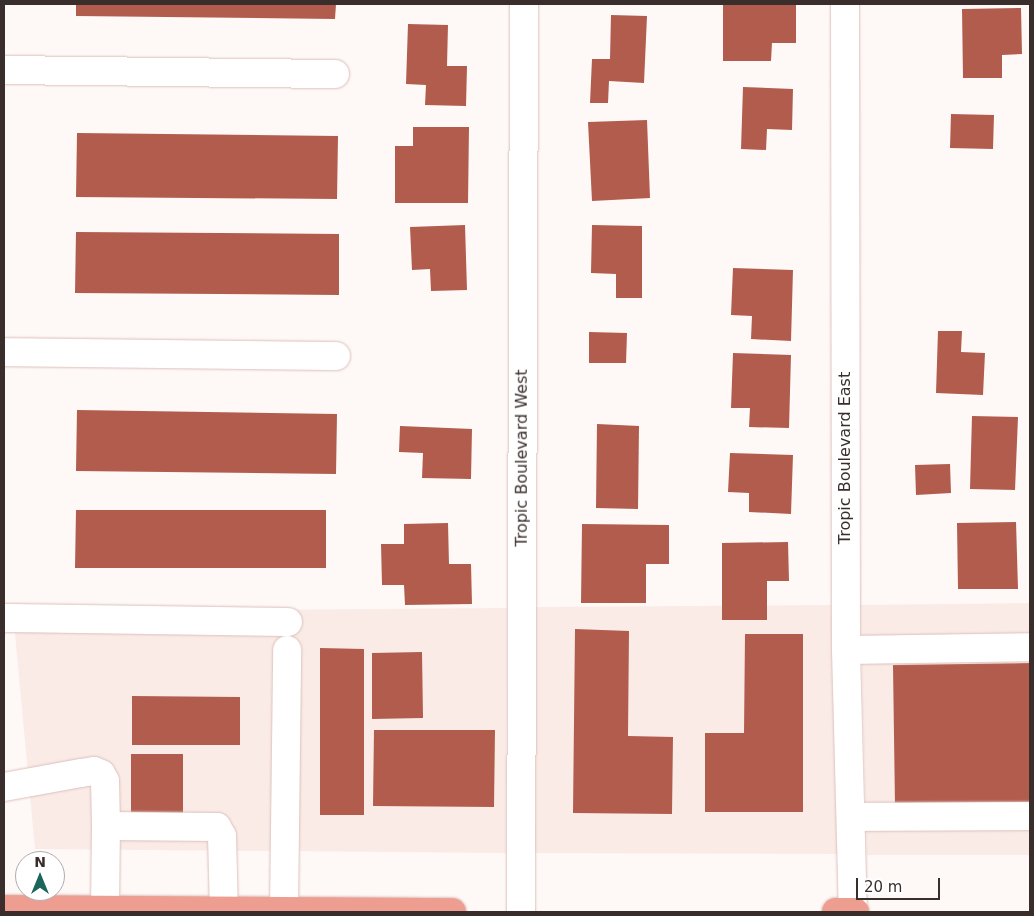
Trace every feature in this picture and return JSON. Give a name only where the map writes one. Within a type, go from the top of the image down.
[{"type":"main road","points":[[4,909],[452,912]]},
{"type":"main road","points":[[836,912],[854,912]]},
{"type":"street","name":"Tropic Boulevard West","points":[[521,912],[524,4]]},
{"type":"street","name":"Tropic Boulevard East","points":[[845,4],[846,650],[853,817],[854,912]]},
{"type":"street","points":[[4,70],[335,74]]},
{"type":"street","points":[[4,352],[336,356]]},
{"type":"street","points":[[4,618],[288,622]]},
{"type":"street","points":[[846,650],[1030,647]]},
{"type":"street","points":[[287,650],[302,912]]},
{"type":"street","points":[[4,787],[94,771],[105,781],[105,910]]},
{"type":"street","points":[[853,817],[1030,816]]},
{"type":"street","points":[[106,826],[217,827],[222,836],[224,910]]},
{"type":"shaded area","points":[[1030,603],[1030,855],[867,855],[860,605]]},
{"type":"shaded area","points":[[831,605],[839,854],[535,853],[536,607]]},
{"type":"shaded area","points":[[507,608],[506,853],[35,849],[13,612]]},
{"type":"building","points":[[76,4],[336,4],[335,19],[76,16]]},
{"type":"building","points":[[723,4],[796,4],[796,43],[772,43],[771,61],[723,61]]},
{"type":"building","points":[[1021,8],[1022,54],[1002,55],[1002,78],[963,78],[962,9]]},
{"type":"building","points":[[611,15],[647,16],[644,83],[609,81],[608,103],[590,103],[592,59],[610,59]]},
{"type":"building","points":[[408,24],[448,25],[447,66],[467,66],[466,106],[425,105],[426,85],[406,84]]},
{"type":"building","points":[[743,87],[793,89],[792,130],[767,129],[766,150],[741,149]]},
{"type":"building","points":[[951,114],[994,115],[993,149],[950,148]]},
{"type":"building","points":[[647,120],[650,198],[592,201],[588,122]]},
{"type":"building","points":[[413,127],[469,127],[468,203],[395,203],[395,146],[413,146]]},
{"type":"building","points":[[77,133],[338,136],[337,199],[76,197]]},
{"type":"building","points":[[465,225],[467,290],[431,291],[430,269],[412,270],[410,227]]},
{"type":"building","points":[[592,225],[642,226],[642,298],[616,298],[616,274],[591,273]]},
{"type":"building","points":[[76,232],[339,234],[339,295],[75,293]]},
{"type":"building","points":[[733,268],[793,270],[791,341],[751,339],[752,316],[731,315]]},
{"type":"building","points":[[938,331],[962,331],[961,352],[985,353],[983,395],[936,393]]},
{"type":"building","points":[[589,332],[627,333],[626,363],[589,363]]},
{"type":"building","points":[[733,353],[791,355],[789,428],[749,427],[750,408],[731,408]]},
{"type":"building","points":[[77,410],[337,414],[336,474],[76,471]]},
{"type":"building","points":[[972,416],[1018,417],[1015,490],[970,489]]},
{"type":"building","points":[[597,424],[639,426],[638,509],[596,508]]},
{"type":"building","points":[[400,426],[472,429],[471,479],[422,478],[423,453],[399,452]]},
{"type":"building","points":[[730,453],[793,455],[791,514],[749,512],[749,493],[728,492]]},
{"type":"building","points":[[950,464],[951,493],[916,495],[915,465]]},
{"type":"building","points":[[76,510],[326,510],[326,568],[75,568]]},
{"type":"building","points":[[1016,522],[1018,589],[958,589],[957,523]]},
{"type":"building","points":[[448,523],[449,564],[471,564],[472,604],[405,605],[404,585],[382,585],[381,544],[404,544],[404,524]]},
{"type":"building","points":[[582,524],[669,525],[669,564],[646,564],[646,603],[581,603]]},
{"type":"building","points":[[788,542],[789,581],[767,581],[767,620],[722,620],[722,543]]},
{"type":"building","points":[[575,629],[629,631],[628,736],[673,737],[672,814],[573,813]]},
{"type":"building","points":[[745,634],[803,634],[803,812],[705,812],[705,733],[744,733]]},
{"type":"building","points":[[320,648],[364,649],[364,815],[320,815]]},
{"type":"building","points":[[422,652],[423,718],[372,719],[372,653]]},
{"type":"building","points":[[1030,663],[1030,803],[895,805],[893,665]]},
{"type":"building","points":[[132,696],[240,697],[240,745],[132,745]]},
{"type":"building","points":[[374,730],[495,730],[494,807],[373,806]]},
{"type":"building","points":[[131,754],[183,754],[183,818],[131,818]]}]
